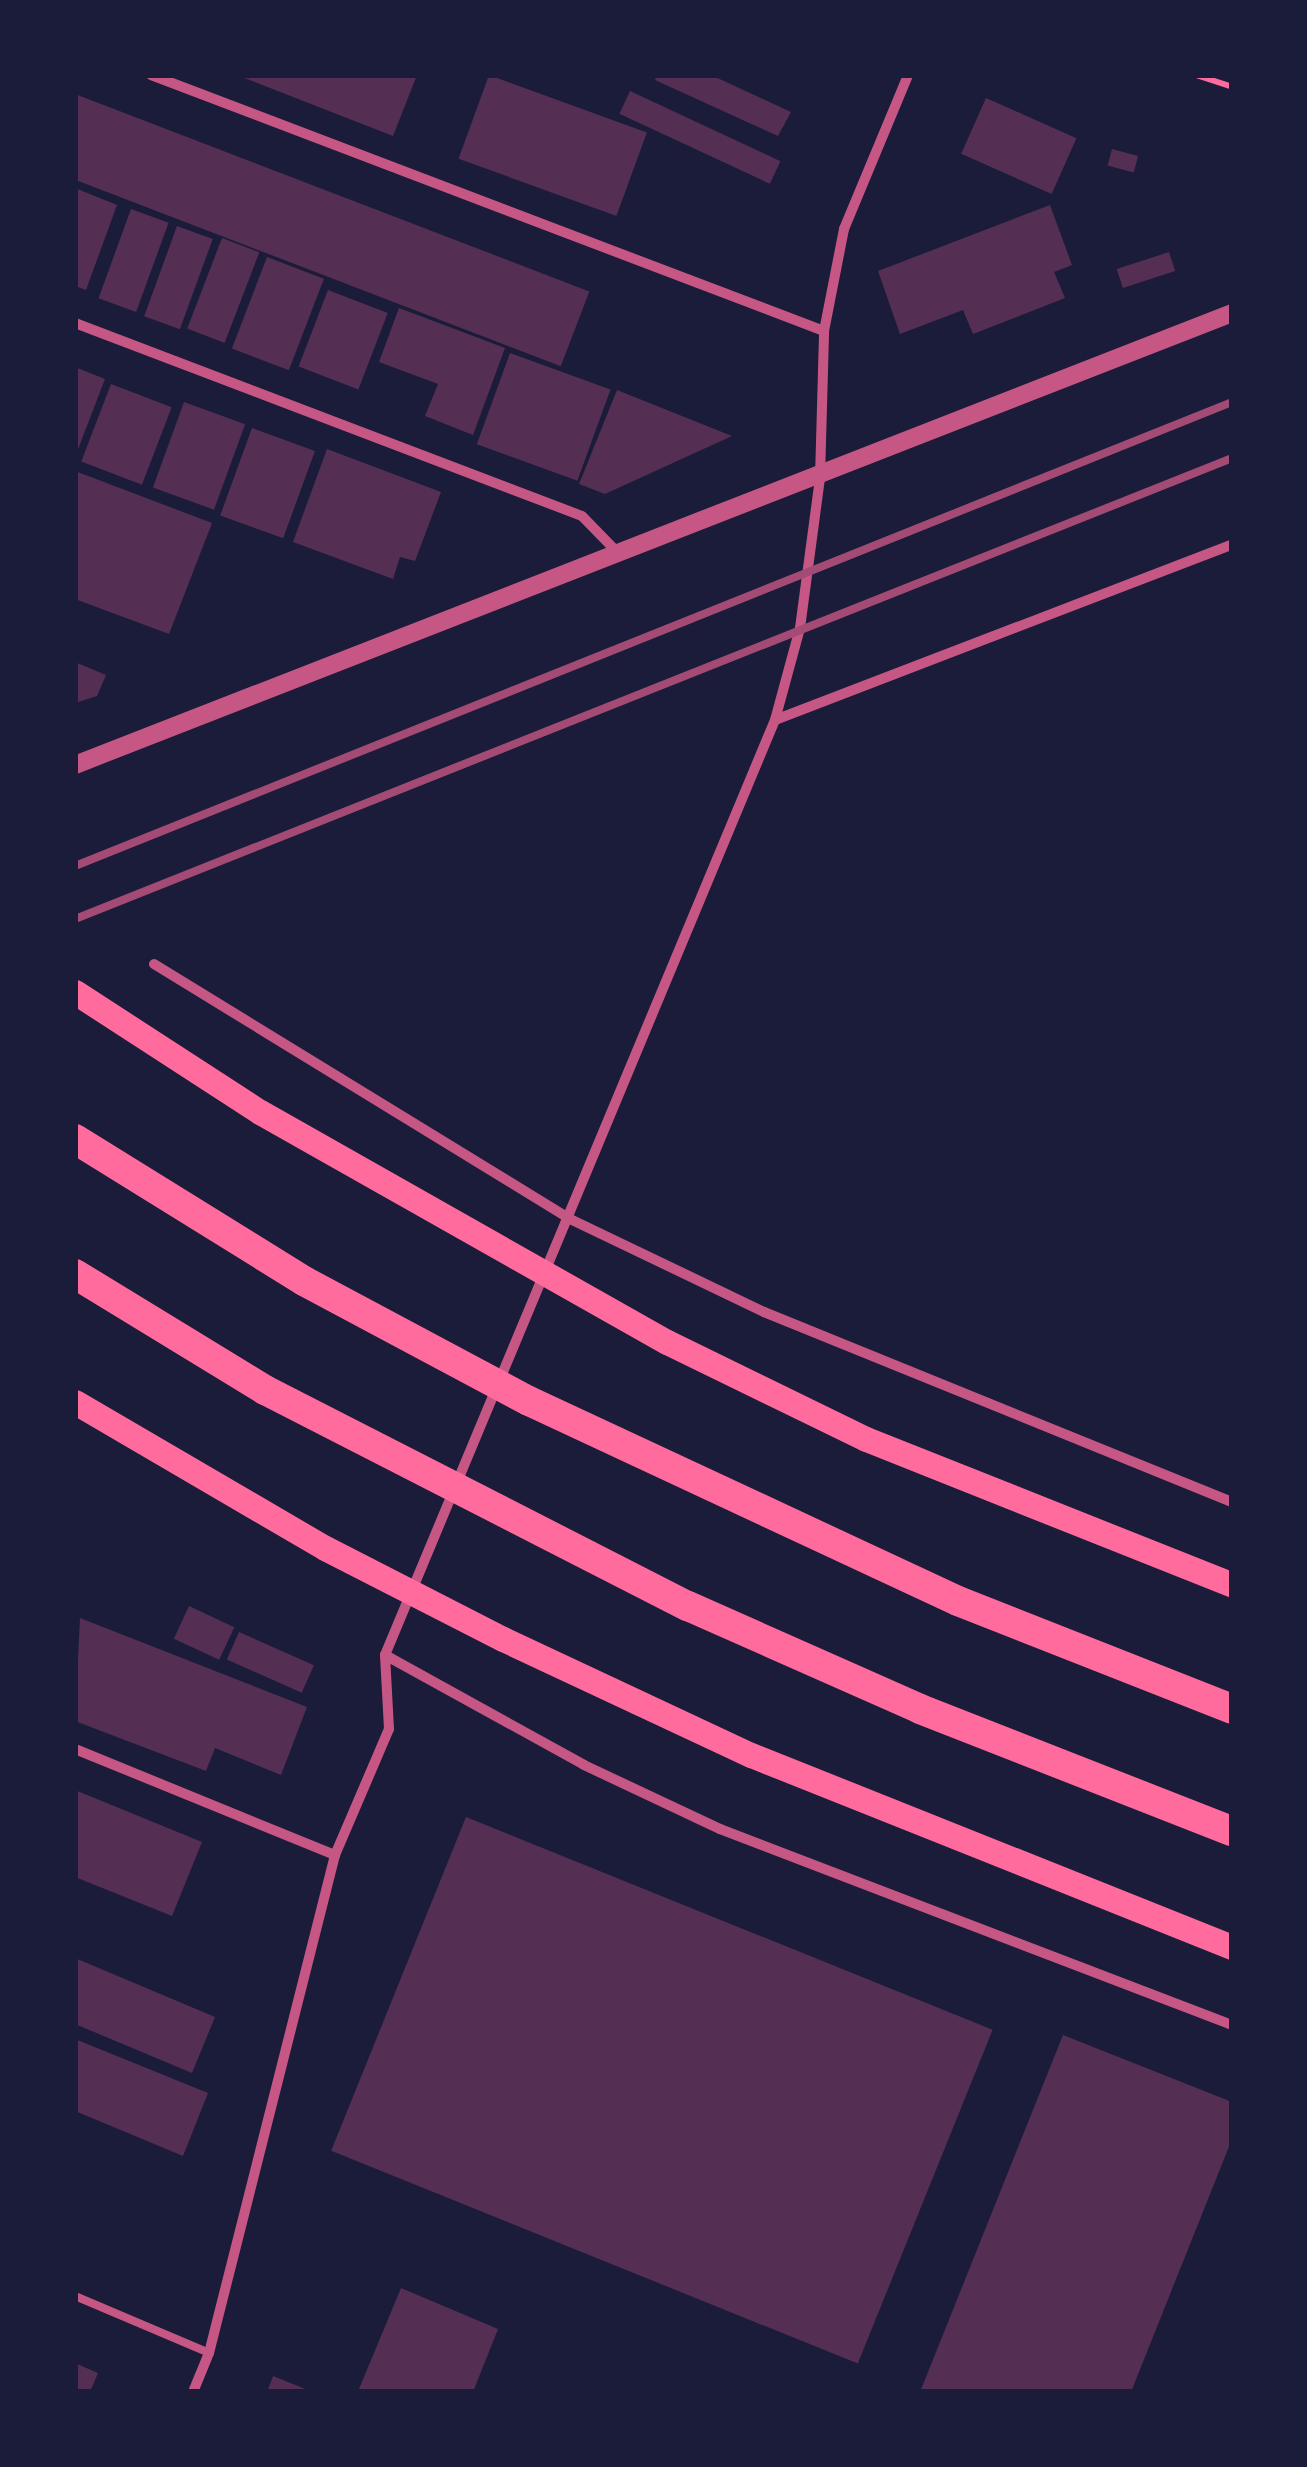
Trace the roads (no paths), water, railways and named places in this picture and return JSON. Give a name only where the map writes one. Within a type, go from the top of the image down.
[{"type":"highway","points":[[75,1139],[304,1281],[530,1401],[958,1601],[1232,1709]]},
{"type":"highway","points":[[75,1274],[265,1390],[688,1606],[920,1709],[1232,1831]]},
{"type":"main road","points":[[75,992],[260,1112],[480,1242],[866,1440],[1232,1585]]},
{"type":"main road","points":[[75,1402],[325,1548],[751,1755],[1232,1947]]},
{"type":"street","points":[[151,75],[824,331]]},
{"type":"street","points":[[193,2392],[209,2353],[335,1855],[389,1729],[385,1655],[775,720],[800,628],[820,478],[824,331],[844,229],[908,75]]},
{"type":"street","points":[[75,765],[820,478],[1232,314]]},
{"type":"street","points":[[75,322],[582,516],[620,555]]},
{"type":"street","points":[[775,720],[1232,545]]},
{"type":"street","points":[[154,964],[570,1219],[764,1312],[1232,1502]]},
{"type":"street","points":[[385,1655],[584,1765],[720,1829],[1232,2025]]},
{"type":"street","points":[[75,1749],[335,1855]]},
{"type":"lane","points":[[75,2296],[209,2353]]},
{"type":"railway","points":[[75,866],[1232,402]]},
{"type":"railway","points":[[75,919],[1232,458]]}]
